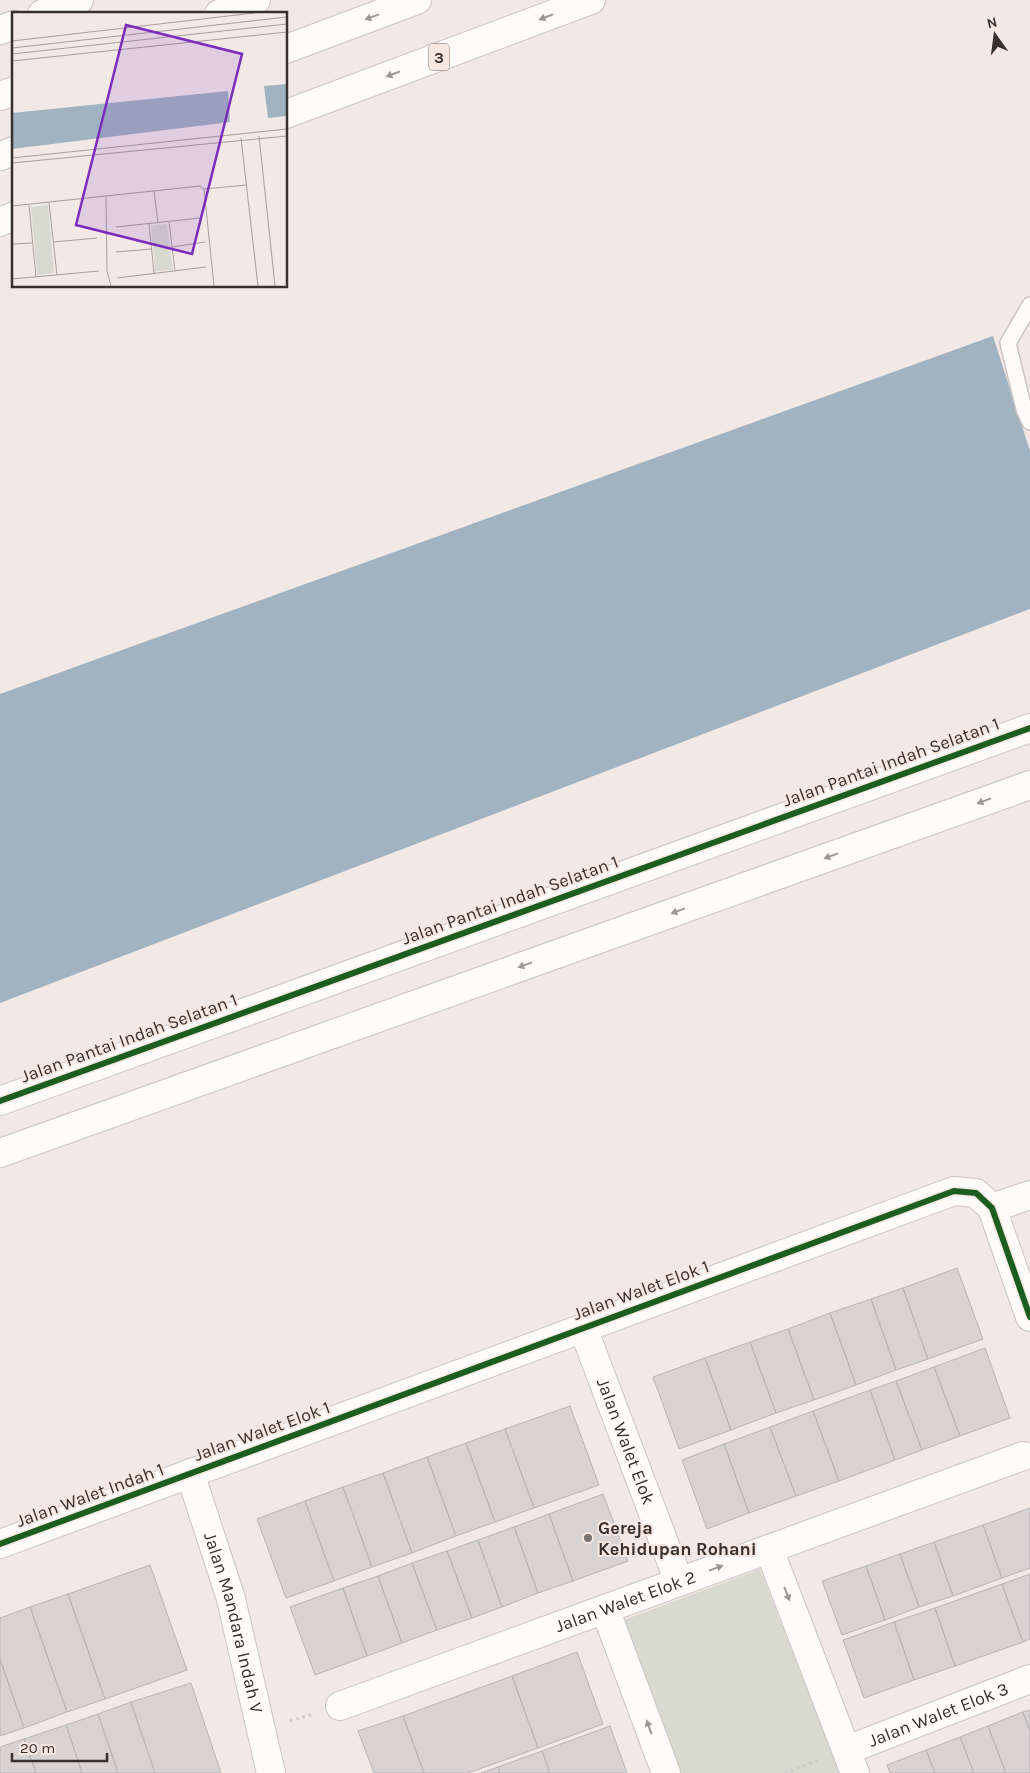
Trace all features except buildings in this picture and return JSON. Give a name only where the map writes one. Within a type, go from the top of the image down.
[{"type":"main road","points":[[47,12],[79,0]]},
{"type":"main road","points":[[224,12],[256,0]]},
{"type":"main road","points":[[288,48],[417,0]]},
{"type":"main road","name":"3","points":[[288,113],[591,0]]},
{"type":"main road","points":[[0,30],[12,25]]},
{"type":"main road","points":[[0,96],[12,92]]},
{"type":"main road","points":[[0,156],[12,152]]},
{"type":"main road","points":[[0,222],[12,217]]},
{"type":"main road","name":"Jalan Pantai Indah Selatan 1","points":[[0,1101],[1030,728]]},
{"type":"main road","points":[[0,1153],[1030,785]]},
{"type":"main road","name":"Jalan Walet Elok 1","points":[[190,1474],[954,1191],[976,1193],[992,1208]]},
{"type":"main road","points":[[1030,1195],[992,1208],[1030,1317]]},
{"type":"main road","name":"Jalan Walet Elok","points":[[583,1328],[679,1582]]},
{"type":"main road","name":"Jalan Walet Elok 2","points":[[340,1706],[1023,1456]]},
{"type":"main road","name":"Jalan Walet Indah 1","points":[[0,1544],[190,1474]]},
{"type":"main road","name":"Jalan Mandara Indah V","points":[[190,1474],[231,1599],[271,1773]]},
{"type":"main road","points":[[769,1549],[851,1762]]},
{"type":"main road","points":[[605,1609],[666,1773]]},
{"type":"main road","name":"Jalan Walet Elok 3","points":[[851,1762],[1030,1679]]},
{"type":"lane","points":[[1030,305],[1008,343],[1024,409],[1030,422]]},
{"type":"path","points":[[261,1729],[340,1706]]},
{"type":"path","points":[[785,1773],[851,1762]]},
{"type":"shaded area","points":[[760,1569],[840,1773],[679,1773],[624,1620]]},
{"type":"water","points":[[993,336],[1030,451],[1030,609],[0,1003],[0,694]]},
{"type":"cycle path","points":[[0,1101],[1030,728]]},
{"type":"cycle path","points":[[0,1544],[954,1191],[976,1193],[992,1208],[1030,1317]]},
{"type":"place","name":"Gereja Kehidupan Rohani","points":[[588,1538]]}]
